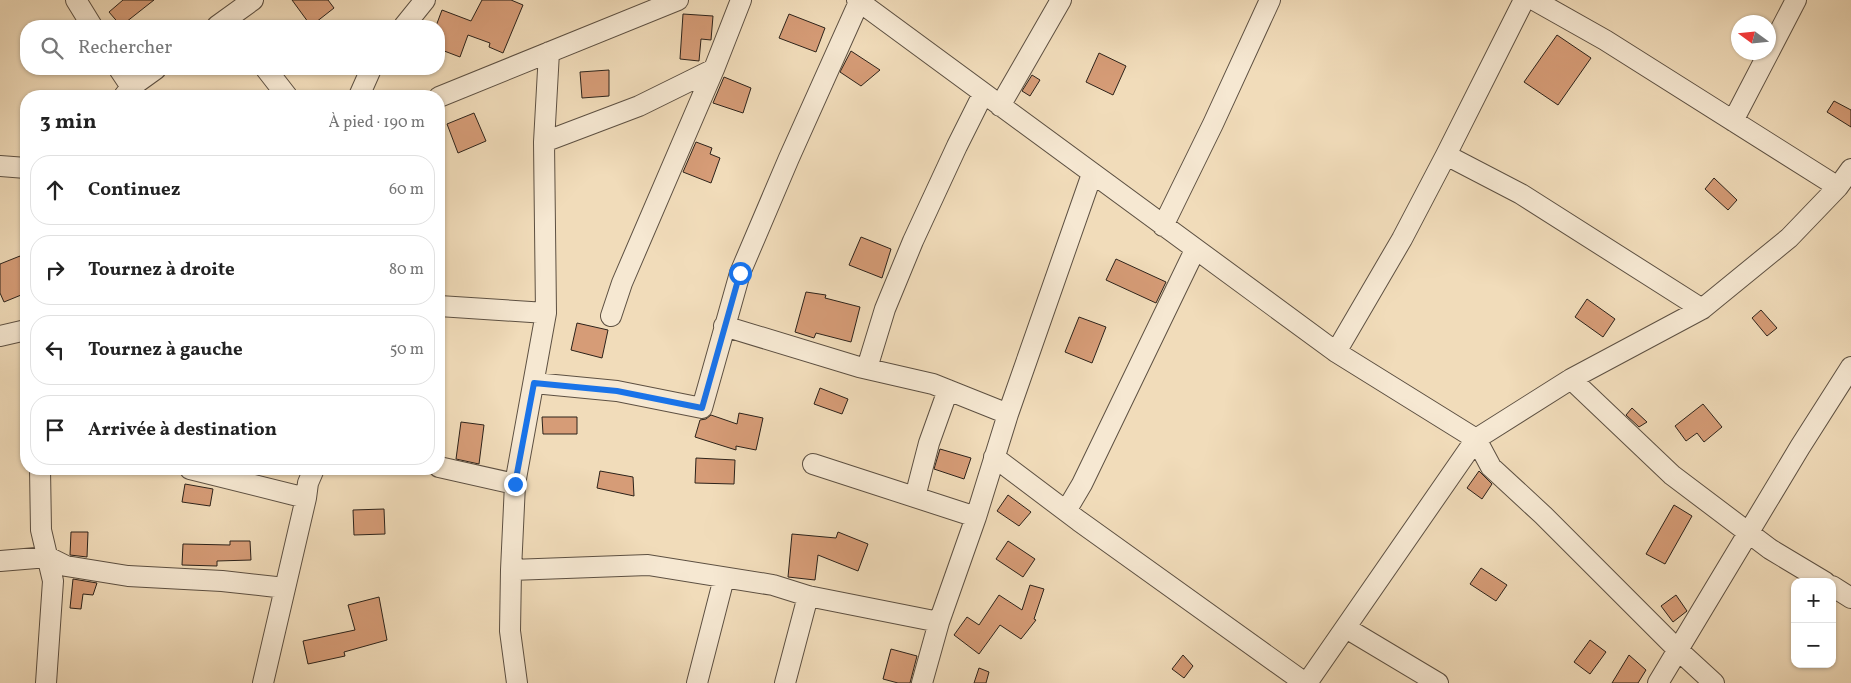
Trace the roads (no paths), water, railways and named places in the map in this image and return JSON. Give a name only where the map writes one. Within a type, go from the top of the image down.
[{"type":"street","points":[[76,0],[88,20]]},
{"type":"street","points":[[230,20],[253,0]]},
{"type":"street","points":[[409,20],[425,0]]},
{"type":"street","points":[[445,95],[678,0]]},
{"type":"street","points":[[611,316],[622,282],[714,69],[741,0]]},
{"type":"street","points":[[1000,106],[1061,0]]},
{"type":"street","points":[[1162,226],[1213,124],[1270,0]]},
{"type":"street","points":[[1336,352],[1402,239],[1524,0]]},
{"type":"street","points":[[994,457],[1232,632],[1306,683],[1476,439],[1571,379],[1702,308],[1788,238],[1847,177],[1733,120],[1605,40],[1534,0]]},
{"type":"street","points":[[1733,120],[1796,0]]},
{"type":"street","points":[[534,383],[617,391],[702,408],[740,273],[858,1],[1336,352],[1476,439],[1491,467],[1543,515],[1678,650],[1714,683]]},
{"type":"street","points":[[517,683],[510,632],[515,484],[546,313],[544,142],[549,52]]},
{"type":"street","points":[[544,142],[639,106],[714,69]]},
{"type":"street","points":[[121,75],[127,90]]},
{"type":"street","points":[[128,90],[148,75]]},
{"type":"street","points":[[271,75],[282,90]]},
{"type":"street","points":[[362,90],[369,75]]},
{"type":"street","points":[[868,368],[885,309],[913,240],[984,94]]},
{"type":"street","points":[[1446,155],[1521,194],[1702,308]]},
{"type":"street","points":[[0,166],[20,168]]},
{"type":"street","points":[[922,683],[939,622],[976,517],[1008,414],[1092,174]]},
{"type":"street","points":[[1066,511],[1082,484],[1195,250]]},
{"type":"street","points":[[445,306],[546,313]]},
{"type":"street","points":[[724,326],[868,368],[933,384],[1008,414]]},
{"type":"street","points":[[0,336],[20,331]]},
{"type":"street","points":[[1658,683],[1800,447],[1851,367]]},
{"type":"street","points":[[1571,379],[1672,475],[1770,548],[1819,578]]},
{"type":"street","points":[[915,497],[929,443],[948,390]]},
{"type":"street","points":[[813,464],[976,517]]},
{"type":"street","points":[[445,468],[515,484]]},
{"type":"street","points":[[40,475],[41,530],[53,581],[46,683]]},
{"type":"street","points":[[214,475],[306,498]]},
{"type":"street","points":[[263,683],[308,483],[311,475]]},
{"type":"street","points":[[0,561],[48,557],[66,566],[128,576],[222,581],[285,588]]},
{"type":"street","points":[[511,570],[648,565],[772,585],[808,596],[939,622]]},
{"type":"street","points":[[698,683],[724,578]]},
{"type":"street","points":[[1836,589],[1851,598]]},
{"type":"street","points":[[785,683],[808,596]]},
{"type":"street","points":[[1346,628],[1438,683]]}]
